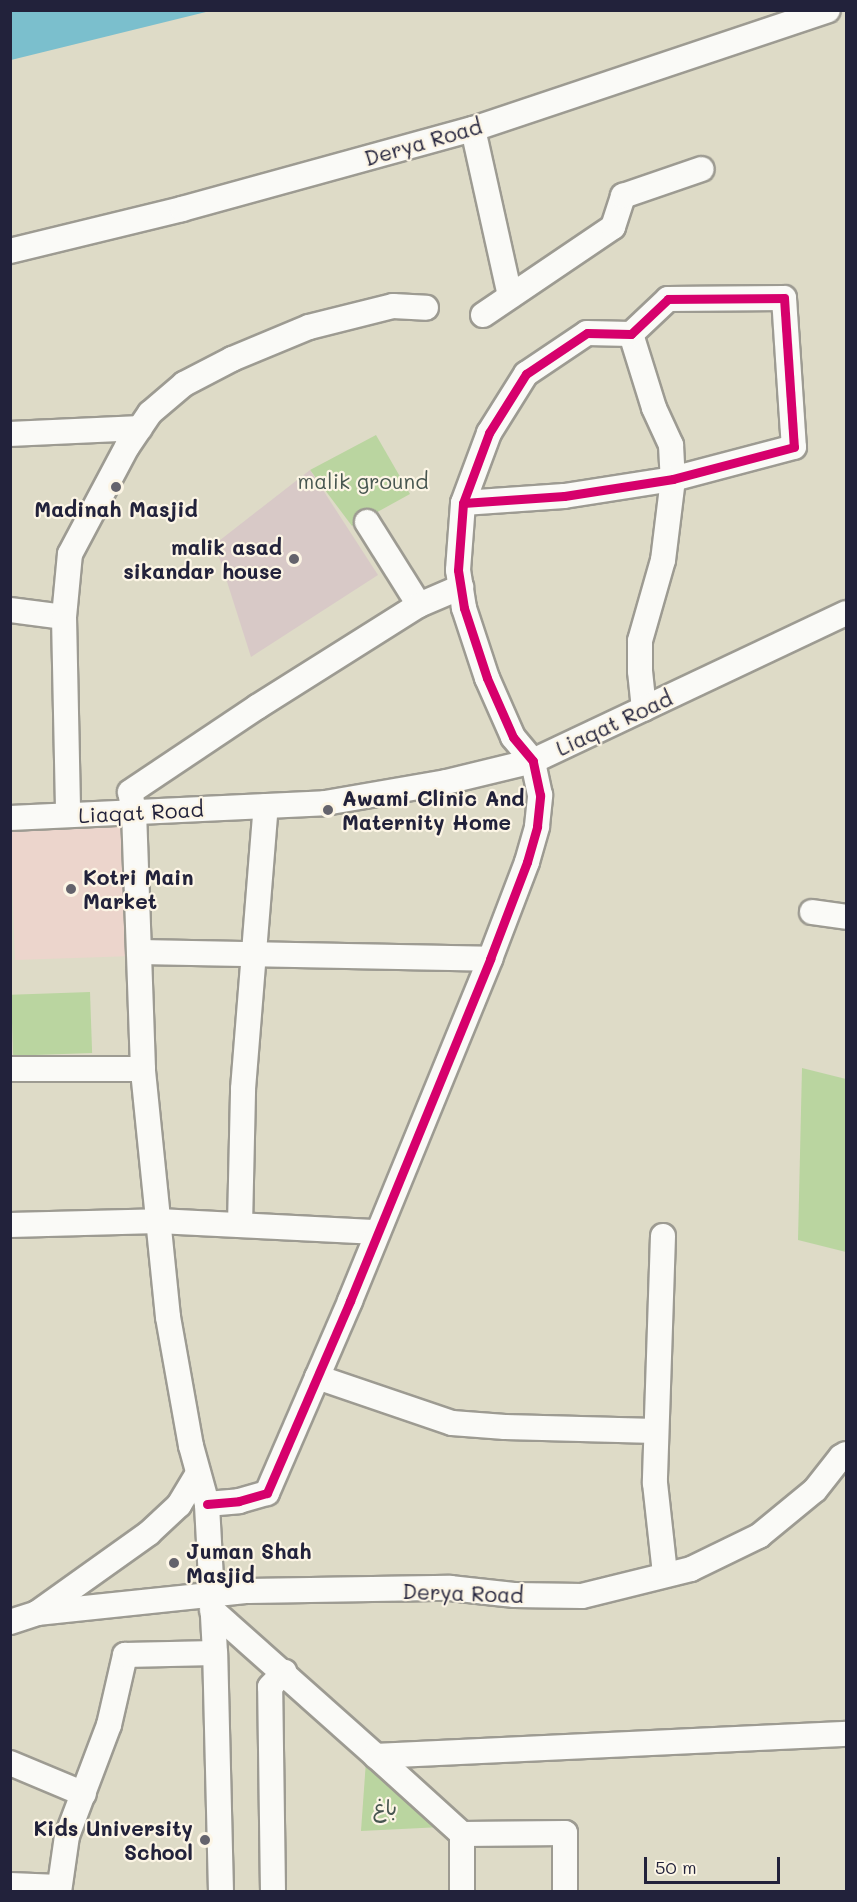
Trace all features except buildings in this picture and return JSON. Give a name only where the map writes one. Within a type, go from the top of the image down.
[{"type":"street","name":"Derya Road","points":[[10,251],[182,209],[473,129],[828,10]]},
{"type":"street","points":[[473,129],[510,296]]},
{"type":"street","points":[[483,315],[613,227],[623,196],[702,169]]},
{"type":"street","points":[[207,1504],[239,1501],[267,1493],[378,1232],[490,959],[527,862],[537,826],[540,795],[533,761],[513,737],[487,678],[464,608],[458,570],[464,503],[489,433],[526,374],[587,333],[631,334],[668,299],[784,298],[794,447],[673,479],[564,496],[464,503]]},
{"type":"street","points":[[68,815],[64,617],[70,554],[127,447],[150,413],[184,384],[232,359],[309,327],[393,306],[426,308]]},
{"type":"street","points":[[631,334],[654,408],[671,445],[673,479],[663,560],[640,640],[644,709]]},
{"type":"street","points":[[10,434],[140,428]]},
{"type":"street","points":[[367,522],[419,605]]},
{"type":"street","points":[[221,1892],[215,1653],[207,1504],[198,1473],[168,1317],[143,1069],[134,812],[130,792],[257,707],[419,605],[461,586]]},
{"type":"street","points":[[10,610],[64,617]]},
{"type":"street","name":"Liaqat Road","points":[[10,818],[325,803],[446,782],[533,761],[846,614]]},
{"type":"street","points":[[240,1225],[243,1089],[266,806]]},
{"type":"street","points":[[812,912],[846,917]]},
{"type":"street","points":[[139,952],[490,959]]},
{"type":"street","points":[[10,1069],[143,1069]]},
{"type":"street","points":[[10,1225],[158,1221],[378,1232]]},
{"type":"street","points":[[663,1236],[655,1483],[665,1574]]},
{"type":"street","points":[[317,1377],[453,1423],[505,1427],[656,1431]]},
{"type":"street","name":"Derya Road","points":[[37,1613],[211,1602],[248,1590],[450,1588],[514,1595],[582,1596],[691,1569],[759,1536],[815,1490],[841,1457],[846,1454]]},
{"type":"street","points":[[10,1622],[37,1613],[149,1533],[179,1505],[198,1473]]},
{"type":"street","points":[[211,1602],[284,1672],[462,1834],[566,1833],[565,1892]]},
{"type":"street","points":[[10,1885],[59,1889],[67,1836],[109,1725],[124,1654],[215,1653]]},
{"type":"street","points":[[273,1892],[270,1687],[284,1672]]},
{"type":"street","points":[[376,1756],[846,1734]]},
{"type":"street","points":[[10,1763],[84,1794]]},
{"type":"street","points":[[462,1834],[462,1892]]},
{"type":"shaded area","name":"Kotri Main Market","points":[[129,817],[134,956],[15,960],[10,821]]},
{"type":"green space","name":"malik ground","points":[[376,435],[410,494],[352,526],[310,470]]},
{"type":"green space","points":[[90,992],[92,1053],[13,1056],[11,995]]},
{"type":"green space","points":[[802,1068],[846,1079],[846,1252],[798,1240]]},
{"type":"green space","name":"باغ","points":[[366,1761],[442,1827],[361,1831]]},
{"type":"water","points":[[11,10],[210,10],[210,11],[11,60]]},
{"type":"cycle path","points":[[207,1504],[239,1501],[267,1493],[350,1301],[490,959],[527,862],[537,826],[540,795],[533,761],[513,737],[487,678],[464,608],[458,570],[463,503],[489,433],[526,374],[587,333],[631,334],[668,299],[784,298],[794,447],[673,479],[564,496],[463,503]]},
{"type":"place","name":"Madinah Masjid","points":[[116,487]]},
{"type":"place","name":"malik asad sikandar house","points":[[294,559]]},
{"type":"place","name":"Awami Clinic And Maternity Home","points":[[328,810]]},
{"type":"place","name":"Kotri Main Market","points":[[71,889]]},
{"type":"place","name":"Juman Shah Masjid","points":[[174,1563]]},
{"type":"place","name":"Kids University School","points":[[205,1840]]}]
